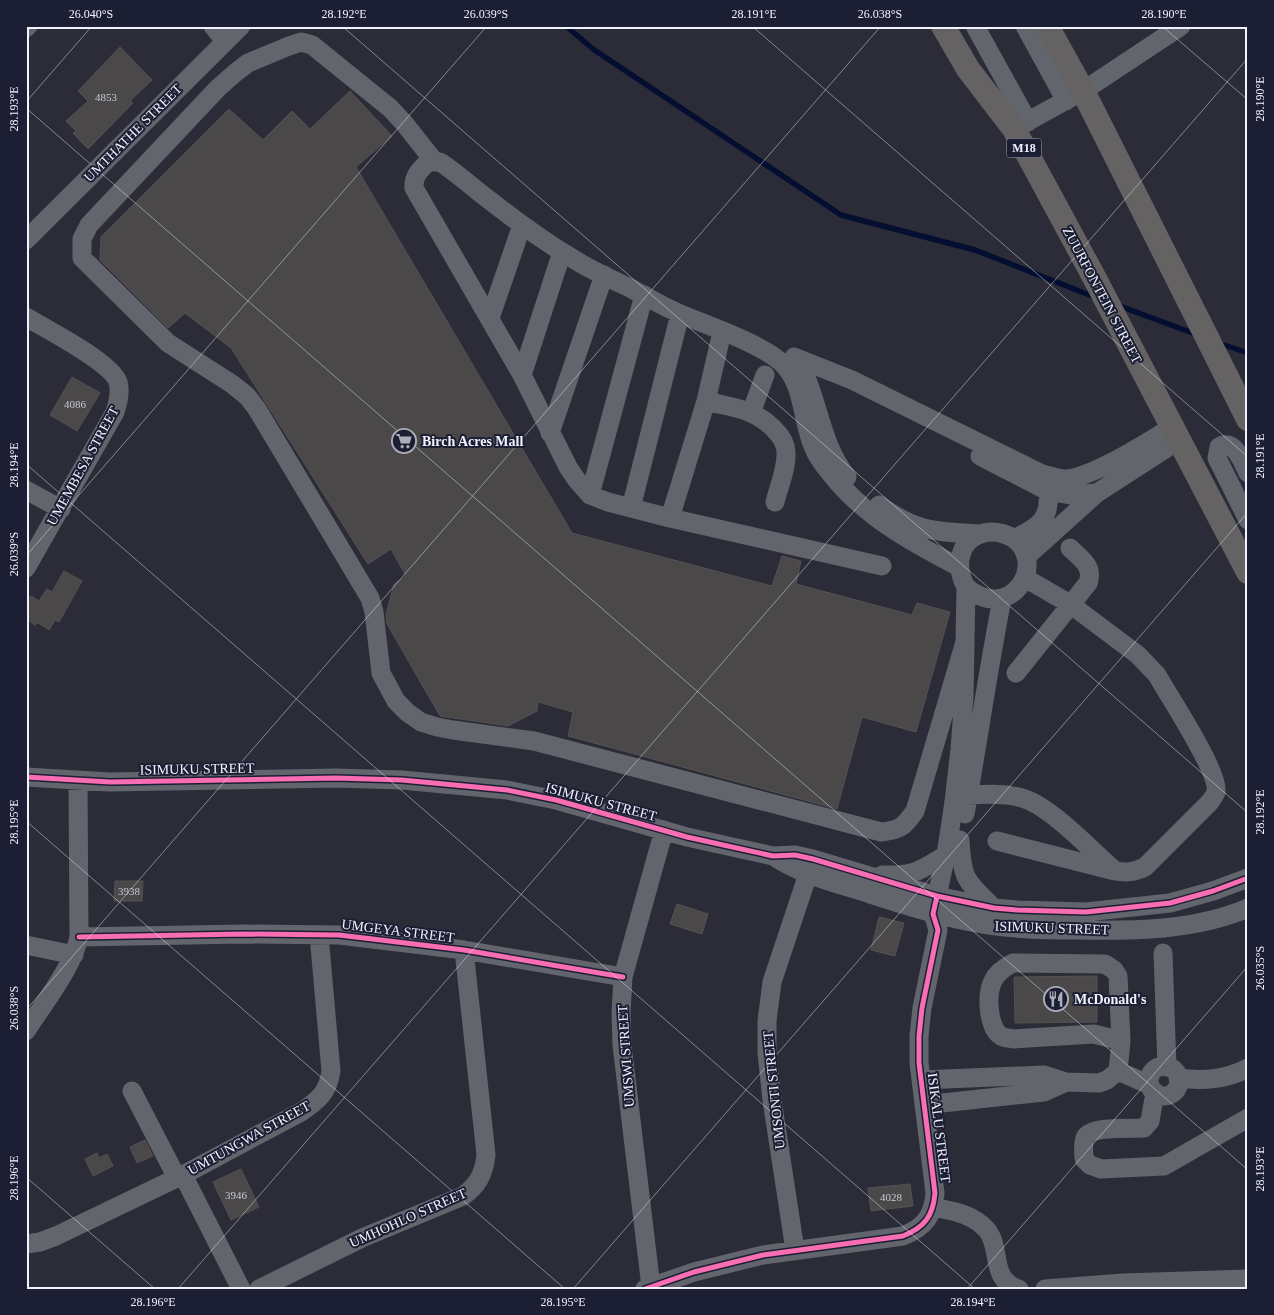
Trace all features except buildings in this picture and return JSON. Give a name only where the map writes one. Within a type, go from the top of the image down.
[{"type":"main road","name":"ZUURFONTEIN STREET","points":[[943,26],[968,69],[1021,125],[1094,277],[1248,572]]},
{"type":"main road","points":[[1047,26],[1074,96],[1169,263],[1248,419]]},
{"type":"street","points":[[212,26],[225,41]]},
{"type":"street","name":"UMTHATHE STREET","points":[[26,240],[241,26]]},
{"type":"street","points":[[975,26],[1021,125],[1074,96],[1182,26]]},
{"type":"street","points":[[1025,26],[1074,96]]},
{"type":"street","points":[[959,567],[913,543],[887,526],[848,494],[822,463],[814,448],[803,413],[800,394],[793,378],[784,365],[773,356],[757,347],[680,314],[562,252],[522,225],[444,165],[434,161],[390,108],[312,45],[301,42],[248,63],[218,88],[89,225],[82,239],[82,258],[160,335],[181,352],[232,384],[247,396],[257,409],[370,598],[374,612],[381,673],[396,701],[420,722],[437,727],[534,741],[881,832],[896,831],[906,824],[915,811],[965,642]]},
{"type":"street","points":[[434,161],[428,162],[417,172],[414,188],[522,374],[550,433],[576,479],[590,495],[670,518],[882,566]]},
{"type":"street","points":[[490,318],[522,225]]},
{"type":"street","points":[[522,374],[562,252]]},
{"type":"street","points":[[550,433],[604,275]]},
{"type":"street","points":[[590,495],[644,295]]},
{"type":"street","points":[[631,508],[680,314]]},
{"type":"street","name":"UMEMBESA STREET","points":[[26,317],[99,361],[118,381],[119,390],[119,402],[115,412],[26,568]]},
{"type":"street","points":[[670,518],[706,401],[717,324],[852,380],[1042,474],[1054,477],[1066,479],[1092,472],[1175,434]]},
{"type":"street","points":[[794,357],[811,388],[822,430],[828,444],[845,474],[857,489],[888,512],[918,528],[980,534],[998,532],[1014,539],[1022,547],[1027,567],[1025,578],[1011,595],[1002,599],[988,600],[976,596],[966,587],[961,578],[960,557],[964,548],[980,534]]},
{"type":"street","points":[[751,413],[765,376]]},
{"type":"street","points":[[811,388],[826,381],[841,383],[1048,491],[1070,495],[1097,493]]},
{"type":"street","points":[[706,401],[751,413],[771,428],[784,441],[785,463],[775,502]]},
{"type":"street","points":[[1026,557],[1097,493],[1175,434]]},
{"type":"street","points":[[1248,473],[1232,447],[1227,444],[1219,447],[1217,458],[1248,520]]},
{"type":"street","points":[[26,490],[61,509]]},
{"type":"street","points":[[1014,539],[1035,528],[1043,520],[1049,507],[1048,491]]},
{"type":"street","points":[[1016,673],[1088,582],[1090,575],[1089,567],[1070,548]]},
{"type":"street","points":[[997,841],[1116,872],[1135,872],[1145,866],[1210,802],[1216,792],[1215,781],[1205,758],[1157,675],[1138,656],[1070,604],[1025,578]]},
{"type":"street","points":[[941,911],[946,855],[960,749],[966,587]]},
{"type":"street","points":[[941,911],[960,840],[986,681],[1002,599]]},
{"type":"street","name":"ISIMUKU STREET","points":[[26,777],[78,781],[336,778],[402,780],[507,790],[548,798],[664,830],[773,856],[791,868],[811,867],[869,875],[911,889],[941,911],[994,908],[1086,912],[1132,908],[1170,903],[1213,891],[1248,878]]},
{"type":"street","points":[[26,1031],[76,946],[78,781]]},
{"type":"street","points":[[968,795],[988,794],[1022,798],[1034,803],[1064,824],[1116,872]]},
{"type":"street","name":"UMSWI STREET","points":[[648,1288],[622,1045],[621,1013],[623,976],[664,830]]},
{"type":"street","points":[[960,840],[961,862],[966,878],[971,886],[994,908]]},
{"type":"street","points":[[869,875],[899,876],[914,874],[946,855]]},
{"type":"street","name":"ISIMUKU STREET","points":[[811,867],[941,911],[994,926],[1019,929],[1134,930],[1173,927],[1203,922],[1248,908]]},
{"type":"street","name":"UMSONTI STREET","points":[[795,1250],[772,1100],[767,1022],[772,982],[811,867]]},
{"type":"street","name":"ISIKALU STREET","points":[[933,1207],[935,1193],[921,1080],[919,1036],[922,1008],[941,911]]},
{"type":"street","name":"UMGEYA STREET","points":[[26,946],[76,946],[251,934],[338,935],[464,950],[623,976]]},
{"type":"street","name":"UMTUNGWA STREET","points":[[26,1244],[40,1242],[56,1236],[180,1176],[302,1112],[324,1093],[329,1083],[331,1071],[320,935]]},
{"type":"street","name":"UMHOHLO STREET","points":[[259,1289],[362,1238],[463,1196],[481,1179],[485,1168],[486,1155],[464,950]]},
{"type":"street","points":[[1118,1071],[1152,1088],[1159,1095],[1170,1095],[1177,1088],[1173,1072],[1163,953]]},
{"type":"street","points":[[921,1080],[1044,1075],[1066,1082],[1099,1083],[1107,1080],[1118,1071],[1120,1041],[1120,1011],[1118,976],[1114,970],[1105,964],[1013,963],[1003,968],[993,980],[989,992],[990,1016],[994,1027],[1001,1036],[1013,1039],[1094,1034],[1120,1041]]},
{"type":"street","points":[[1094,1034],[1120,1011]]},
{"type":"street","points":[[1248,1068],[1216,1079],[1173,1072],[1162,1066],[1154,1071],[1150,1080],[1152,1088],[1150,1121],[1144,1128],[1095,1130],[1087,1135],[1083,1144],[1084,1159],[1090,1165],[1101,1169],[1164,1166],[1248,1118]]},
{"type":"street","points":[[924,1104],[1044,1092],[1066,1082]]},
{"type":"street","points":[[132,1091],[241,1289]]},
{"type":"street","points":[[648,1288],[727,1263],[795,1250],[903,1236],[914,1232],[924,1224],[933,1207],[971,1217],[986,1229],[990,1235],[1001,1275],[1013,1287],[1019,1289]]},
{"type":"street","points":[[1045,1289],[1123,1283],[1248,1279]]},
{"type":"waterway","points":[[566,26],[593,49],[841,215],[975,250],[1097,298]]},
{"type":"waterway","points":[[1117,305],[1198,335]]},
{"type":"waterway","points":[[1218,343],[1248,353]]},
{"type":"cycle path","points":[[26,777],[110,782],[336,778],[402,780],[507,790],[556,800],[687,837],[773,856],[795,855],[813,859],[937,896],[994,908],[1017,910],[1086,912],[1170,903],[1213,891],[1248,878]]},
{"type":"cycle path","points":[[645,1289],[694,1272],[763,1255],[903,1236],[917,1229],[926,1220],[930,1214],[935,1193],[919,1063],[919,1036],[922,1008],[938,930],[933,914],[937,896]]},
{"type":"cycle path","points":[[79,937],[243,934],[339,935],[464,950],[623,977]]},
{"type":"place","name":"Birch Acres Mall","points":[[404,441]]},
{"type":"place","name":"McDonald's","points":[[1056,999]]}]
